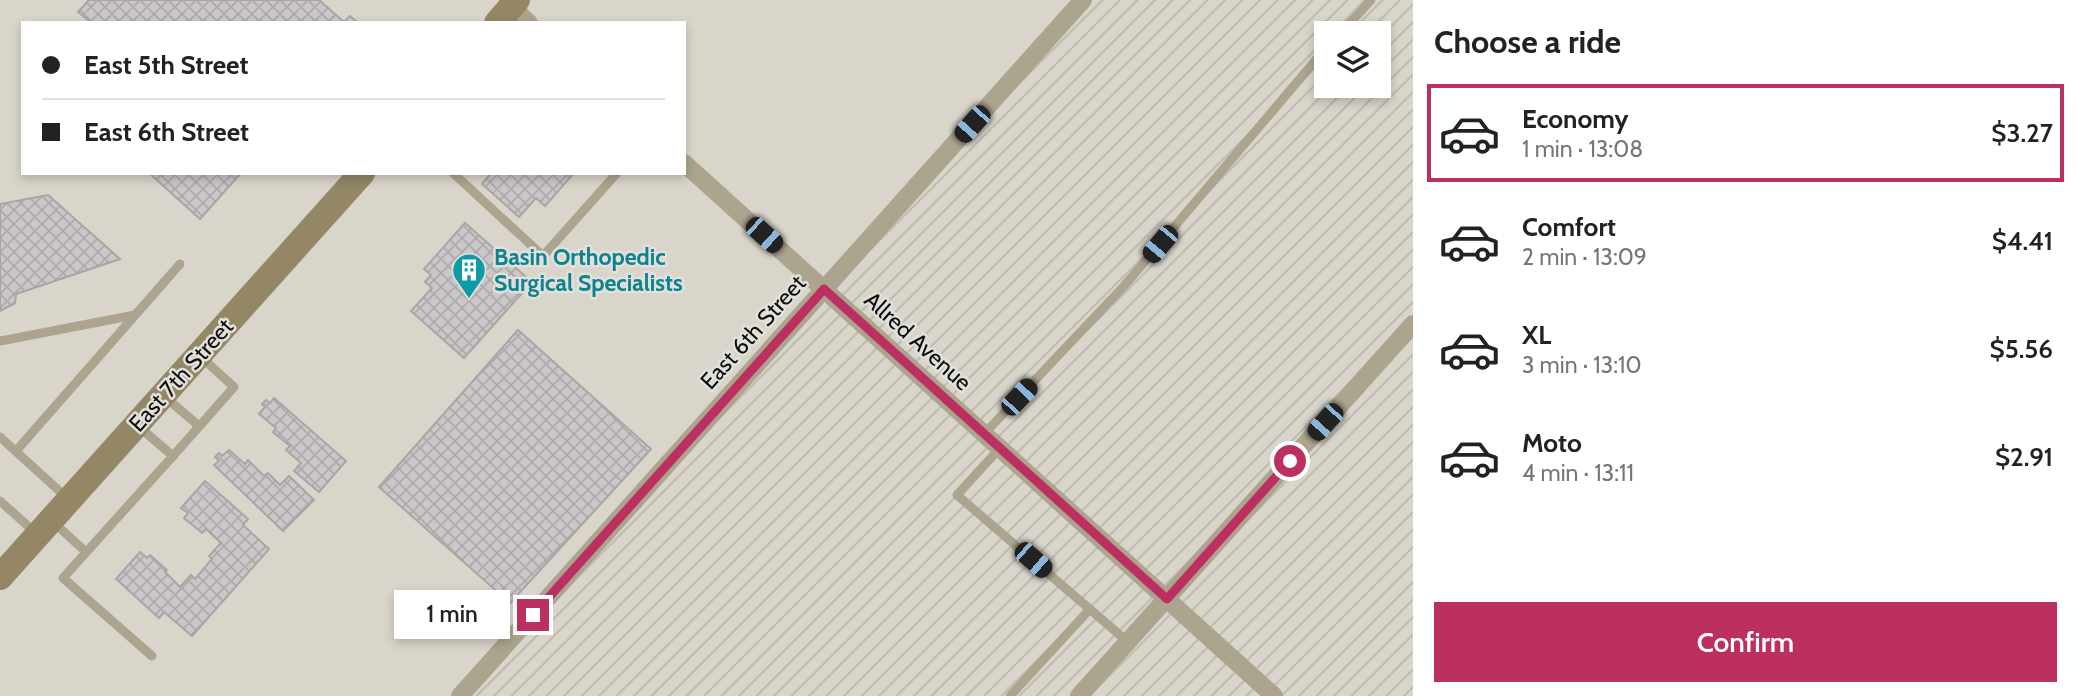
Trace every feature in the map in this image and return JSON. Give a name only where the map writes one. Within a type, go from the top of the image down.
[{"type":"street","name":"East 6th Street","points":[[460,696],[1083,0]]},
{"type":"street","name":"Allred Avenue","points":[[686,165],[1274,696]]},
{"type":"street","name":"East 7th Street","points":[[0,576],[360,175]]},
{"type":"street","points":[[1079,696],[1413,324]]},
{"type":"lane","points":[[1351,21],[1371,0]]},
{"type":"lane","points":[[985,434],[1124,286],[1314,62]]},
{"type":"lane","points":[[455,175],[543,256],[613,175]]},
{"type":"lane","points":[[16,451],[180,264]]},
{"type":"lane","points":[[0,341],[135,315]]},
{"type":"lane","points":[[152,656],[64,578],[234,387],[199,355]]},
{"type":"lane","points":[[163,395],[199,426]]},
{"type":"lane","points":[[137,425],[173,456]]},
{"type":"lane","points":[[0,437],[69,499]]},
{"type":"lane","points":[[1000,448],[957,495],[1128,642]]},
{"type":"lane","points":[[0,501],[86,552]]},
{"type":"lane","points":[[1010,696],[1090,609]]},
{"type":"shaded area","points":[[0,0],[1081,0],[457,696],[0,696]]},
{"type":"shaded area","points":[[1081,0],[1413,0],[1413,696],[457,696]]},
{"type":"building","points":[[89,0],[319,0],[343,21],[89,21],[78,12]]},
{"type":"building","points":[[151,175],[239,175],[200,219]]},
{"type":"building","points":[[489,175],[572,175],[545,206],[536,198],[519,217],[482,184]]},
{"type":"building","points":[[48,195],[120,259],[16,294],[15,303],[0,311],[0,204]]},
{"type":"building","name":"Basin Orthopedic Surgical Specialists","points":[[465,223],[532,282],[464,358],[411,311],[432,288],[425,282],[431,275],[424,269]]},
{"type":"building","points":[[518,330],[651,449],[510,603],[379,487]]},
{"type":"building","points":[[274,398],[346,461],[319,492],[294,471],[301,463],[286,450],[290,446],[273,432],[276,428],[259,414],[265,407],[262,404],[266,400],[270,403]]},
{"type":"building","points":[[229,450],[245,464],[248,460],[264,476],[268,473],[280,485],[289,476],[314,500],[283,531],[214,465],[219,461],[215,457],[219,453],[222,456]]},
{"type":"building","points":[[205,481],[248,519],[243,525],[269,549],[192,636],[164,612],[159,618],[116,579],[140,552],[147,558],[150,555],[167,570],[165,572],[180,587],[191,575],[195,579],[212,559],[209,556],[221,543],[206,529],[202,533],[184,518],[188,513],[181,508]]},
{"type":"place","name":"Basin Orthopedic Surgical Specialists","points":[[469,300]]},
{"type":"route","points":[[533,615],[824,289],[1167,599],[1290,461]]}]
